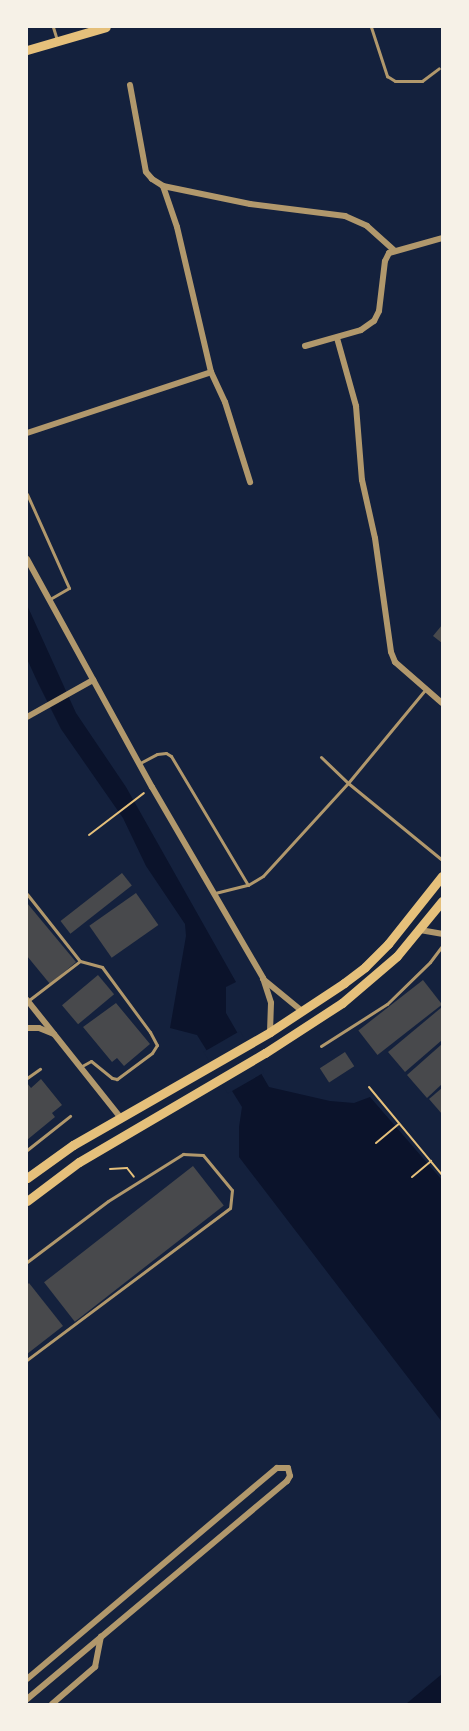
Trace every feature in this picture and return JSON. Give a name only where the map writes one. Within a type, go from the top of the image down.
[{"type":"main road","points":[[27,50],[101,28]]},
{"type":"main road","points":[[27,1178],[73,1144],[270,1032],[365,967],[388,944],[442,876]]},
{"type":"main road","points":[[27,1201],[79,1162],[265,1053],[365,985],[420,930],[442,902]]},
{"type":"street","points":[[130,85],[146,172],[163,186],[250,204],[345,216],[367,226],[394,250]]},
{"type":"street","points":[[163,186],[180,237],[211,372],[225,402],[250,482]]},
{"type":"street","points":[[305,346],[361,330],[374,321],[379,311],[385,261],[389,253],[442,238]]},
{"type":"street","points":[[337,338],[356,406],[362,480],[375,538],[391,652],[395,662],[442,703]]},
{"type":"street","points":[[27,433],[211,372]]},
{"type":"street","points":[[27,559],[139,764],[263,978],[271,1003],[270,1032]]},
{"type":"street","points":[[27,717],[93,680]]},
{"type":"street","points":[[420,930],[442,934]]},
{"type":"street","points":[[263,978],[302,1011]]},
{"type":"street","points":[[27,1000],[120,1117]]},
{"type":"street","points":[[27,1028],[39,1028],[54,1034]]},
{"type":"street","points":[[27,1679],[278,1468],[288,1468],[290,1476],[287,1481],[27,1699]]},
{"type":"street","points":[[52,1704],[95,1667],[101,1637]]},
{"type":"lane","points":[[53,27],[57,41]]},
{"type":"lane","points":[[371,27],[387,76],[395,81],[423,81],[439,68]]},
{"type":"lane","points":[[27,494],[69,588],[49,600]]},
{"type":"lane","points":[[215,893],[248,885],[263,876],[348,783],[426,689]]},
{"type":"lane","points":[[139,764],[157,754],[171,756],[248,885]]},
{"type":"lane","points":[[321,757],[348,783],[442,860]]},
{"type":"lane","points":[[27,894],[80,962],[102,968],[150,1032],[157,1045],[152,1053],[117,1079],[112,1078],[91,1061],[80,1067]]},
{"type":"lane","points":[[321,1046],[387,1004],[430,962],[442,946]]},
{"type":"lane","points":[[27,1000],[80,962]]},
{"type":"lane","points":[[27,1078],[40,1069]]},
{"type":"lane","points":[[27,1150],[70,1116]]},
{"type":"lane","points":[[27,1262],[137,1182],[183,1154],[203,1155],[232,1190],[232,1204],[27,1360]]},
{"type":"path","points":[[89,835],[106,820],[144,794]]},
{"type":"path","points":[[369,1087],[442,1175]]},
{"type":"path","points":[[376,1143],[399,1124]]},
{"type":"path","points":[[412,1177],[430,1161]]},
{"type":"path","points":[[110,1169],[127,1168],[137,1182]]},
{"type":"water","points":[[27,605],[76,713],[126,787],[236,982],[226,987],[226,1013],[269,1087],[330,1101],[354,1103],[370,1097],[442,1180],[442,1422],[239,1157],[242,1107],[197,1035],[170,1028],[186,936],[185,924],[146,866],[123,818],[61,729],[38,683],[27,659]]},
{"type":"water","points":[[442,1674],[442,1704],[406,1704]]},
{"type":"pier","points":[[240,1031],[264,1073],[228,1094],[204,1052]]},
{"type":"building","points":[[442,625],[442,643],[433,636]]},
{"type":"building","points":[[122,873],[132,886],[70,934],[61,921]]},
{"type":"building","points":[[136,893],[158,925],[112,958],[89,926]]},
{"type":"building","points":[[27,903],[76,962],[50,984],[27,956]]},
{"type":"building","points":[[98,975],[114,994],[78,1024],[62,1005]]},
{"type":"building","points":[[423,980],[442,1004],[377,1055],[358,1030]]},
{"type":"building","points":[[116,1003],[150,1044],[124,1066],[117,1058],[112,1062],[83,1027]]},
{"type":"building","points":[[442,1007],[442,1040],[405,1072],[388,1052]]},
{"type":"building","points":[[442,1044],[442,1084],[427,1098],[407,1075]]},
{"type":"building","points":[[345,1052],[354,1066],[329,1083],[320,1068]]},
{"type":"building","points":[[41,1079],[62,1105],[52,1113],[55,1117],[27,1140],[27,1083],[31,1088]]},
{"type":"building","points":[[442,1088],[442,1114],[429,1099]]},
{"type":"building","points":[[193,1166],[224,1205],[75,1322],[44,1282]]},
{"type":"building","points":[[29,1283],[63,1326],[27,1354],[27,1285]]}]
